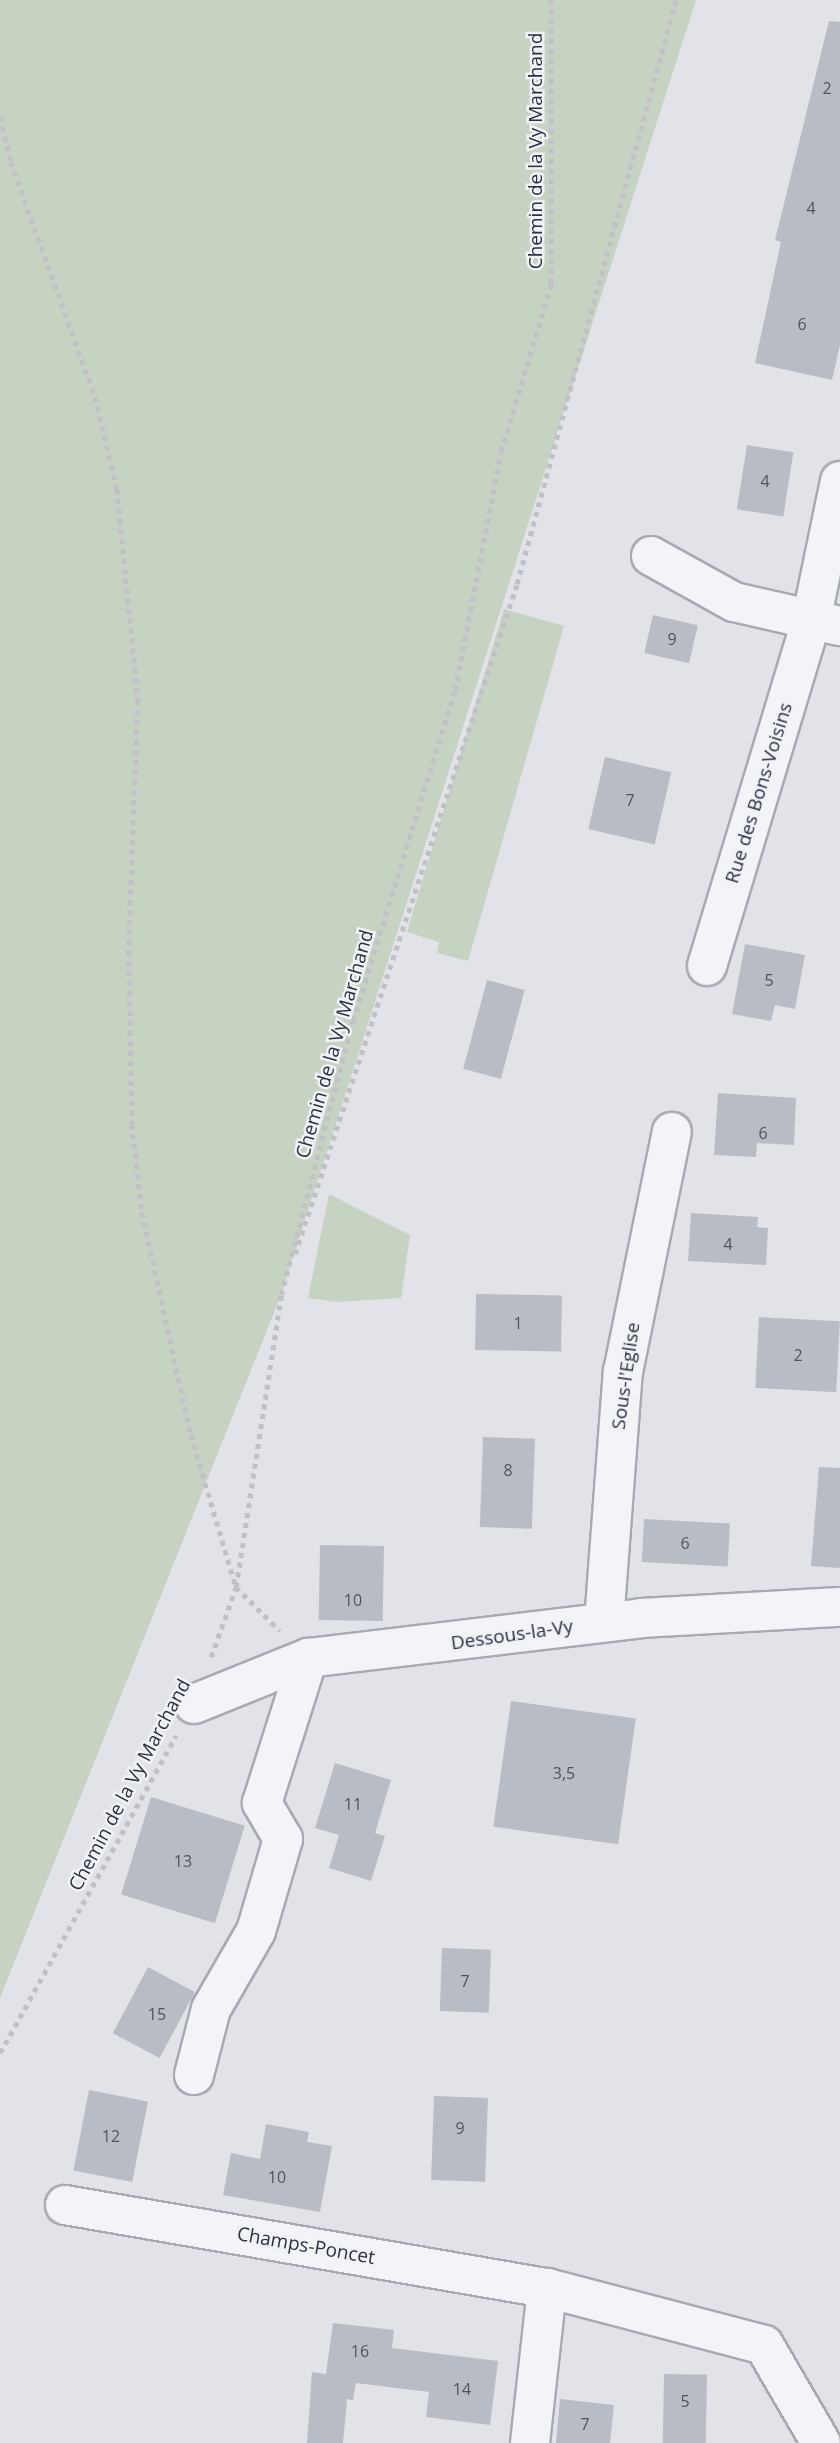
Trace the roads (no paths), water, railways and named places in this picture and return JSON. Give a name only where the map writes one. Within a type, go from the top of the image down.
[{"type":"street","name":"Rue des Bons-Voisins","points":[[707,966],[825,623],[840,481]]},
{"type":"street","points":[[651,556],[734,602],[825,623]]},
{"type":"street","name":"Sous-l'Eglise","points":[[604,1622],[623,1372],[672,1132]]},
{"type":"street","name":"Dessous-la-Vy","points":[[194,1704],[308,1658],[604,1622],[840,1607]]},
{"type":"street","points":[[194,2075],[211,2009],[256,1931],[283,1839],[262,1803],[308,1658]]},
{"type":"street","name":"Champs-Poncet","points":[[65,2205],[547,2288],[764,2345],[821,2443]]},
{"type":"street","points":[[530,2443],[547,2288]]}]
